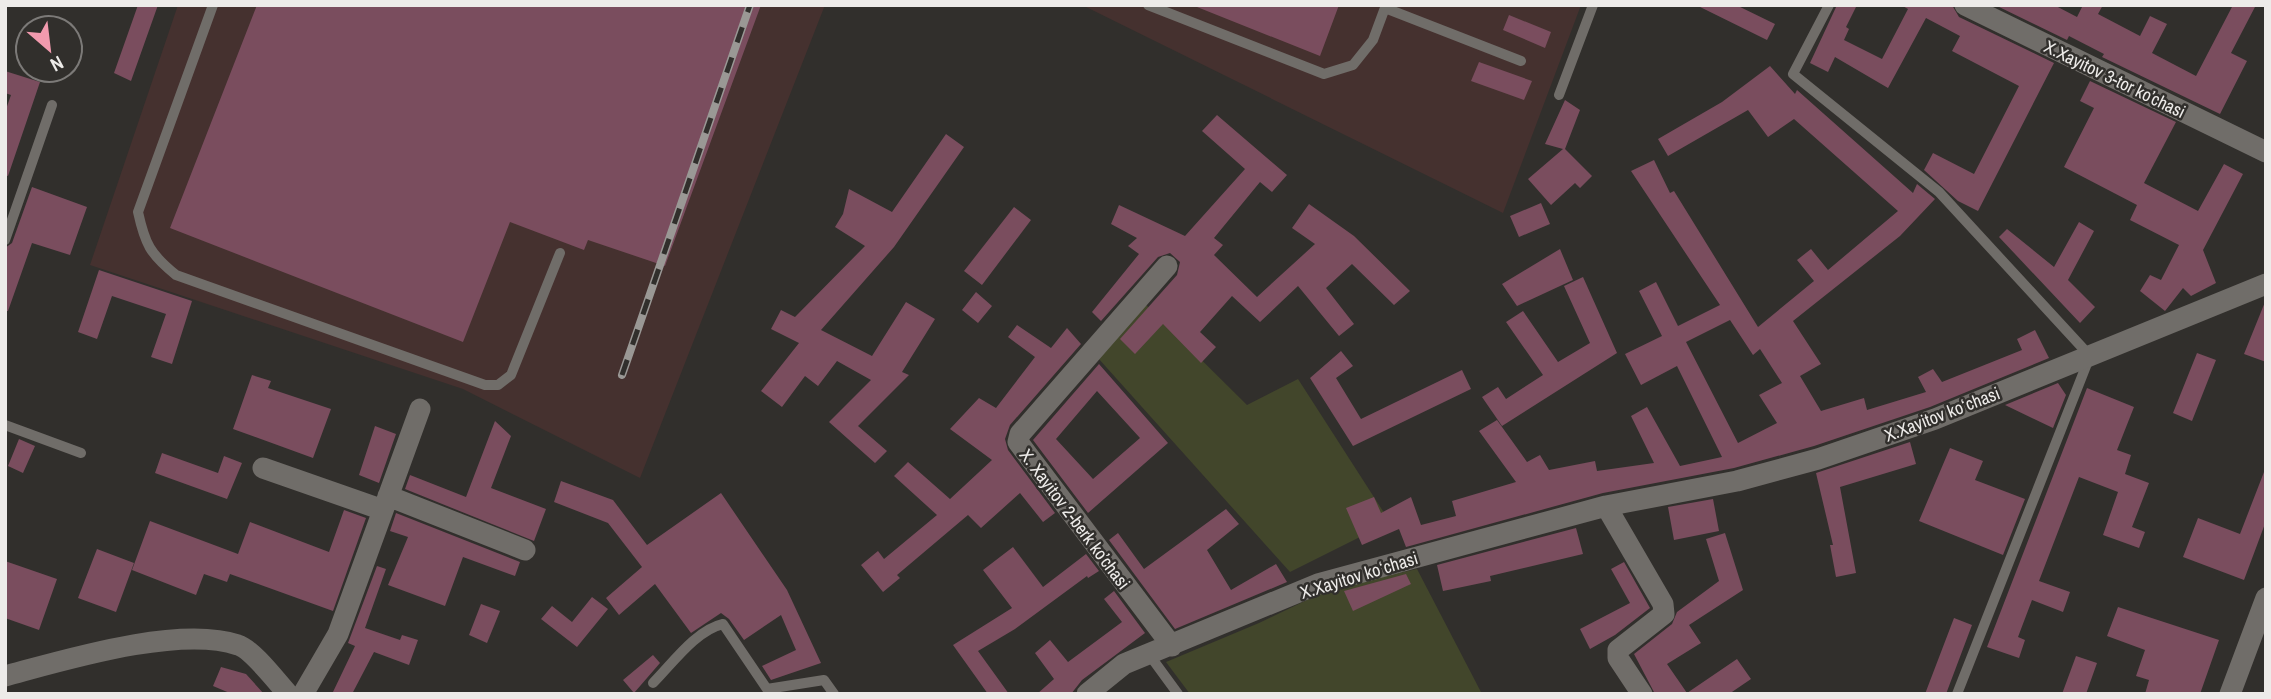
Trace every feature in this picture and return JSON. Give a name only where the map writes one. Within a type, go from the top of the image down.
[{"type":"street","name":"X.Xayitov 3-tor koʼchasi","points":[[1965,5],[2266,152]]},
{"type":"street","name":"X. Xayitov 2-berk koʼchasi","points":[[1167,266],[1020,434],[1018,442],[1172,646]]},
{"type":"street","name":"X.Xayitov koʻchasi","points":[[1087,694],[1124,664],[1318,584],[1606,506],[1737,481],[1818,459],[1935,419],[2266,284]]},
{"type":"street","points":[[303,694],[338,634],[420,409]]},
{"type":"street","points":[[262,468],[386,503],[525,550]]},
{"type":"street","points":[[1606,506],[1663,604],[1664,614],[1618,650],[1618,658],[1642,694]]},
{"type":"street","points":[[2230,694],[2266,598]]},
{"type":"street","points":[[5,676],[67,659],[150,643],[197,639],[240,645],[288,694]]},
{"type":"lane","points":[[213,5],[138,212],[144,241],[156,259],[176,275],[485,385],[498,385],[512,375],[560,253]]},
{"type":"lane","points":[[1148,5],[1324,74],[1353,65],[1373,40],[1385,7],[1521,61]]},
{"type":"lane","points":[[1559,95],[1593,5]]},
{"type":"lane","points":[[1829,5],[1793,74],[1939,192],[2090,356],[1957,694]]},
{"type":"lane","points":[[5,240],[52,105]]},
{"type":"lane","points":[[5,425],[82,453]]},
{"type":"lane","points":[[653,683],[702,635],[713,626],[723,624],[767,689],[824,680],[834,694]]},
{"type":"lane","points":[[1148,653],[1178,694]]},
{"type":"shaded area","points":[[178,5],[825,5],[640,478],[463,389],[90,265]]},
{"type":"shaded area","points":[[1082,5],[1581,5],[1503,213]]},
{"type":"green space","points":[[1143,302],[1247,405],[1298,379],[1390,522],[1290,572],[1098,358]]},
{"type":"green space","points":[[1417,569],[1482,694],[1190,694],[1166,662],[1259,623],[1332,588]]},
{"type":"building","points":[[138,5],[158,5],[131,81],[114,73]]},
{"type":"building","points":[[257,5],[761,5],[665,266],[588,240],[584,250],[510,222],[463,342],[170,228]]},
{"type":"building","points":[[1192,5],[1339,5],[1320,56]]},
{"type":"building","points":[[1696,5],[1736,5],[1775,24],[1767,40]]},
{"type":"building","points":[[1837,5],[1857,5],[1846,27],[1849,29],[1844,40],[1882,59],[1908,9],[1901,5],[1952,5],[1959,17],[2054,63],[1978,211],[1958,201],[1924,170],[1933,153],[1974,174],[2019,86],[1952,51],[1960,36],[1926,18],[1888,88],[1835,57],[1828,72],[1810,63]]},
{"type":"building","points":[[1995,5],[2054,5],[2077,17],[2083,5],[2103,5],[2098,14],[2140,36],[2150,16],[2167,24],[2152,53],[2196,76],[2233,5],[2256,5],[2231,53],[2247,61],[2220,114],[2102,57],[2104,54],[2069,36],[2067,40]]},
{"type":"building","points":[[1509,15],[1551,32],[1545,48],[1503,30]]},
{"type":"building","points":[[1479,62],[1532,81],[1524,100],[1471,81]]},
{"type":"building","points":[[1770,66],[1795,94],[1797,90],[1913,193],[1917,184],[1935,199],[1900,236],[1793,321],[1821,364],[1800,376],[1821,411],[1864,398],[1867,410],[1926,392],[1918,377],[1933,369],[1942,382],[2022,350],[2017,339],[2035,330],[2049,358],[1930,407],[1814,446],[1734,468],[1603,493],[1406,547],[1399,529],[1362,545],[1346,508],[1374,497],[1381,513],[1411,497],[1421,525],[1456,516],[1452,501],[1516,482],[1479,431],[1497,420],[1527,462],[1540,455],[1549,470],[1595,461],[1597,471],[1654,463],[1631,416],[1647,407],[1680,466],[1722,457],[1677,366],[1641,385],[1625,354],[1662,336],[1639,291],[1656,282],[1678,326],[1720,305],[1631,171],[1654,160],[1670,193],[1674,191],[1758,327],[1814,281],[1797,260],[1811,249],[1828,270],[1898,211],[1794,119],[1768,137],[1748,110],[1668,156],[1658,139],[1722,102]],"holes":[[[1730,320],[1753,355],[1760,349],[1782,383],[1759,395],[1777,423],[1738,443],[1686,342]]]},
{"type":"building","points":[[5,71],[14,74],[14,84],[39,84],[8,176],[5,175],[5,112],[11,95],[5,93]]},
{"type":"building","points":[[2090,81],[2176,122],[2144,183],[2198,211],[2224,164],[2243,174],[2203,250],[2216,283],[2191,296],[2183,288],[2165,311],[2140,291],[2150,275],[2161,280],[2179,245],[2130,220],[2137,205],[2064,167],[2094,108],[2080,101]]},
{"type":"building","points":[[1565,100],[1580,110],[1565,149],[1592,176],[1580,188],[1575,183],[1551,205],[1528,179],[1563,149],[1545,144]]},
{"type":"building","points":[[1217,115],[1287,175],[1272,192],[1260,182],[1214,238],[1223,245],[1214,255],[1257,297],[1315,244],[1292,228],[1309,204],[1354,236],[1410,291],[1394,305],[1352,264],[1326,288],[1354,324],[1339,336],[1298,286],[1260,322],[1232,296],[1200,332],[1216,347],[1201,363],[1163,324],[1135,354],[1120,339],[1177,275],[1180,262],[1170,253],[1158,257],[1101,321],[1092,312],[1139,254],[1128,246],[1137,238],[1111,224],[1119,205],[1185,236],[1245,169],[1202,131]]},
{"type":"building","points":[[946,134],[964,147],[894,247],[821,330],[872,356],[906,302],[935,319],[902,372],[909,375],[858,426],[887,451],[875,463],[829,422],[871,380],[837,361],[818,386],[805,376],[782,407],[761,391],[799,343],[771,329],[781,310],[795,317],[865,246],[835,227],[843,214],[849,189],[892,212]]},
{"type":"building","points":[[32,187],[87,207],[70,255],[32,243],[8,311],[5,311],[5,248],[12,243]]},
{"type":"building","points":[[1541,203],[1550,224],[1519,237],[1510,216]]},
{"type":"building","points":[[1014,207],[1031,220],[982,285],[964,271]]},
{"type":"building","points":[[2079,222],[2094,231],[2068,280],[2095,307],[2080,323],[1999,237],[2007,229],[2054,267]]},
{"type":"building","points":[[1560,249],[1573,280],[1517,306],[1502,284]]},
{"type":"building","points":[[99,270],[192,301],[172,364],[151,357],[166,314],[112,296],[97,339],[78,332]]},
{"type":"building","points":[[1583,277],[1617,353],[1502,426],[1482,397],[1498,387],[1506,399],[1543,375],[1506,322],[1523,311],[1558,362],[1590,343],[1564,286]]},
{"type":"building","points":[[976,292],[992,306],[978,323],[962,310]]},
{"type":"building","points":[[2266,303],[2266,362],[2244,354]]},
{"type":"building","points":[[1017,325],[1051,348],[1067,328],[1081,344],[1010,425],[1005,439],[1008,450],[1055,513],[1043,522],[1020,493],[981,528],[968,515],[897,575],[900,578],[883,592],[861,565],[878,551],[884,559],[937,515],[894,476],[908,462],[950,499],[992,460],[950,429],[979,398],[996,408],[1035,357],[1008,337]]},
{"type":"building","points":[[1341,351],[1353,366],[1336,378],[1361,419],[1462,370],[1471,389],[1353,446],[1310,378]]},
{"type":"building","points":[[2197,353],[2216,360],[2192,421],[2173,413]]},
{"type":"building","points":[[1099,364],[1168,443],[1088,513],[1033,440]],"holes":[[[1097,391],[1140,438],[1093,479],[1056,439]]]},
{"type":"building","points":[[252,375],[271,381],[268,388],[331,409],[313,458],[233,429]]},
{"type":"building","points":[[2058,383],[2066,395],[2053,428],[2005,405]]},
{"type":"building","points":[[2087,388],[2134,407],[2117,450],[2131,455],[2125,474],[2149,483],[2132,527],[2145,532],[2139,548],[2103,535],[2118,492],[2079,477],[2039,581],[2070,592],[2063,612],[2032,600],[2018,637],[2025,640],[2019,658],[1987,647]]},
{"type":"building","points":[[495,421],[511,436],[491,488],[546,509],[534,541],[405,489],[410,475],[466,497]]},
{"type":"building","points":[[375,426],[396,434],[379,483],[359,475]]},
{"type":"building","points":[[19,439],[35,446],[23,473],[8,466]]},
{"type":"building","points":[[1910,442],[1916,464],[1840,487],[1856,573],[1836,577],[1830,545],[1833,545],[1816,473]]},
{"type":"building","points":[[1950,448],[1983,461],[1975,480],[2025,499],[2003,555],[1919,521]]},
{"type":"building","points":[[162,453],[218,473],[224,456],[242,463],[227,499],[155,473]]},
{"type":"building","points":[[2264,472],[2266,521],[2244,580],[2183,557],[2198,518],[2240,534]]},
{"type":"building","points":[[561,481],[613,500],[647,545],[721,493],[787,590],[821,663],[771,680],[762,666],[796,650],[781,615],[744,640],[729,619],[721,613],[691,633],[655,584],[619,615],[606,598],[642,567],[608,523],[554,502]]},
{"type":"building","points":[[1713,499],[1719,531],[1674,540],[1668,507]]},
{"type":"building","points":[[1226,509],[1239,524],[1207,550],[1231,590],[1276,564],[1287,582],[1175,629],[1109,540],[1118,533],[1144,569]]},
{"type":"building","points":[[344,510],[366,518],[333,611],[230,574],[227,582],[204,574],[196,595],[132,570],[150,521],[238,554],[250,522],[329,552]]},
{"type":"building","points":[[396,513],[520,562],[515,576],[463,557],[445,606],[388,585],[408,537],[390,531]]},
{"type":"building","points":[[1576,528],[1583,554],[1490,576],[1491,581],[1443,591],[1437,565]]},
{"type":"building","points":[[1725,533],[1743,590],[1689,625],[1701,643],[1667,664],[1687,693],[1737,659],[1751,679],[1729,694],[1655,694],[1634,654],[1672,624],[1677,612],[1719,581],[1706,539]]},
{"type":"building","points":[[1013,547],[1043,587],[1086,554],[1099,571],[1088,578],[1087,576],[1015,629],[978,651],[1009,694],[988,694],[953,645],[1012,608],[983,570]]},
{"type":"building","points":[[97,549],[134,563],[116,612],[78,598]]},
{"type":"building","points":[[5,561],[57,579],[39,630],[5,618]]},
{"type":"building","points":[[1624,562],[1650,608],[1615,635],[1590,649],[1580,629],[1630,603],[1611,569]]},
{"type":"building","points":[[377,566],[386,569],[365,628],[400,640],[402,635],[418,640],[409,665],[374,652],[352,694],[332,694],[355,646],[348,643]]},
{"type":"building","points":[[1406,574],[1411,584],[1353,611],[1344,591]]},
{"type":"building","points":[[1114,591],[1145,633],[1082,680],[1071,694],[1037,694],[1054,679],[1035,653],[1050,640],[1068,662],[1122,622],[1104,599]]},
{"type":"building","points":[[592,597],[608,609],[577,647],[541,619],[552,606],[572,622]]},
{"type":"building","points":[[481,604],[500,611],[487,643],[469,635]]},
{"type":"building","points":[[2118,607],[2219,640],[2200,694],[2145,694],[2149,680],[2136,676],[2145,650],[2107,636]]},
{"type":"building","points":[[1954,618],[1972,625],[1946,694],[1925,694]]},
{"type":"building","points":[[653,655],[660,663],[634,693],[623,680]]},
{"type":"building","points":[[2076,656],[2097,663],[2086,694],[2062,694]]},
{"type":"building","points":[[221,667],[246,674],[264,694],[232,694],[213,686]]},
{"type":"railway","points":[[622,375],[750,5]]}]
